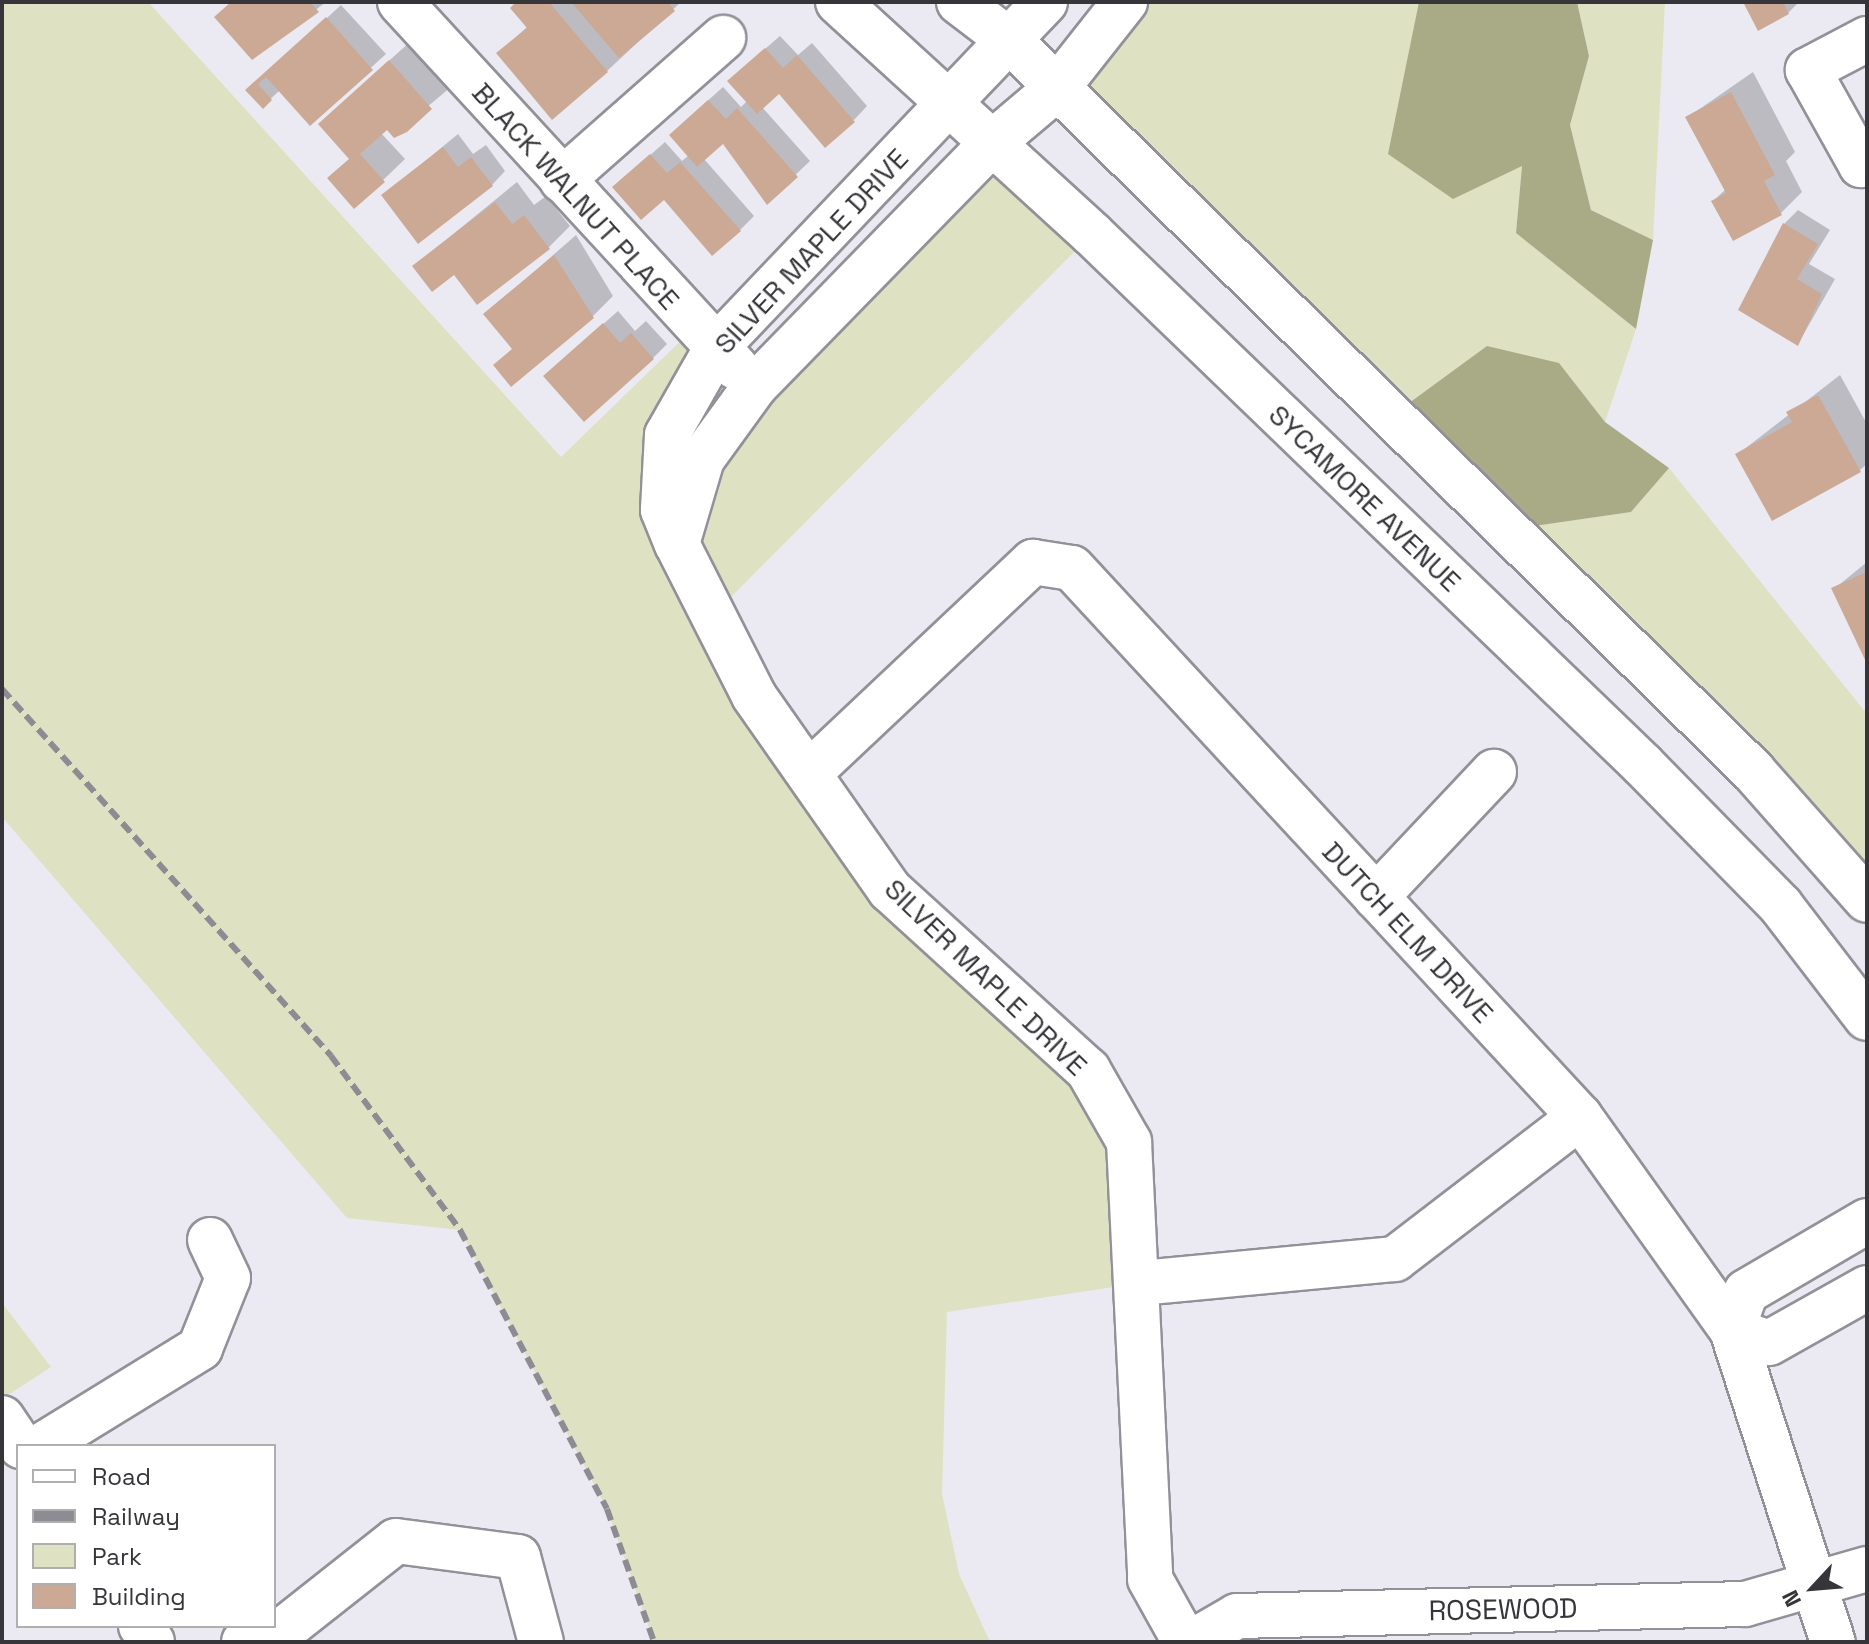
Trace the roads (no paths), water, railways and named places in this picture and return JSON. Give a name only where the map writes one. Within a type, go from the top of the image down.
[{"type":"street","name":"BLACK WALNUT PLACE","points":[[400,2],[755,386]]},
{"type":"street","name":"SYCAMORE AVENUE","points":[[838,2],[992,143],[1643,765],[1781,906],[1867,1018]]},
{"type":"street","points":[[959,2],[1010,41],[1753,771],[1867,900]]},
{"type":"street","name":"SILVER MAPLE DRIVE","points":[[1045,2],[951,105],[717,347],[667,435],[663,510],[754,696],[890,890],[1088,1070],[1129,1142],[1140,1283],[1150,1579],[1185,1642]]},
{"type":"street","name":"SILVER MAPLE DRIVE","points":[[677,544],[702,459],[755,386],[992,143],[1057,88],[1125,2]]},
{"type":"street","points":[[562,180],[723,38]]},
{"type":"street","points":[[1867,39],[1808,70],[1861,165],[1867,162]]},
{"type":"street","name":"DUTCH ELM DRIVE","points":[[809,773],[1033,562],[1072,568],[1580,1117],[1732,1330],[1820,1584],[1833,1642]]},
{"type":"street","points":[[1376,897],[1494,772]]},
{"type":"street","points":[[1140,1283],[1395,1259],[1580,1117]]},
{"type":"street","points":[[1867,1221],[1746,1292],[1732,1330],[1769,1343],[1867,1288]]},
{"type":"street","points":[[44,1444],[200,1348],[228,1278],[210,1240]]},
{"type":"street","points":[[2,1418],[20,1444]]},
{"type":"street","points":[[244,1642],[282,1631],[316,1626],[396,1541],[518,1557],[541,1642]]},
{"type":"street","name":"ROSEWOOD","points":[[1192,1642],[1237,1616],[1745,1604],[1867,1569]]},
{"type":"railway","points":[[2,689],[331,1056],[460,1230],[607,1509],[654,1642]]}]
